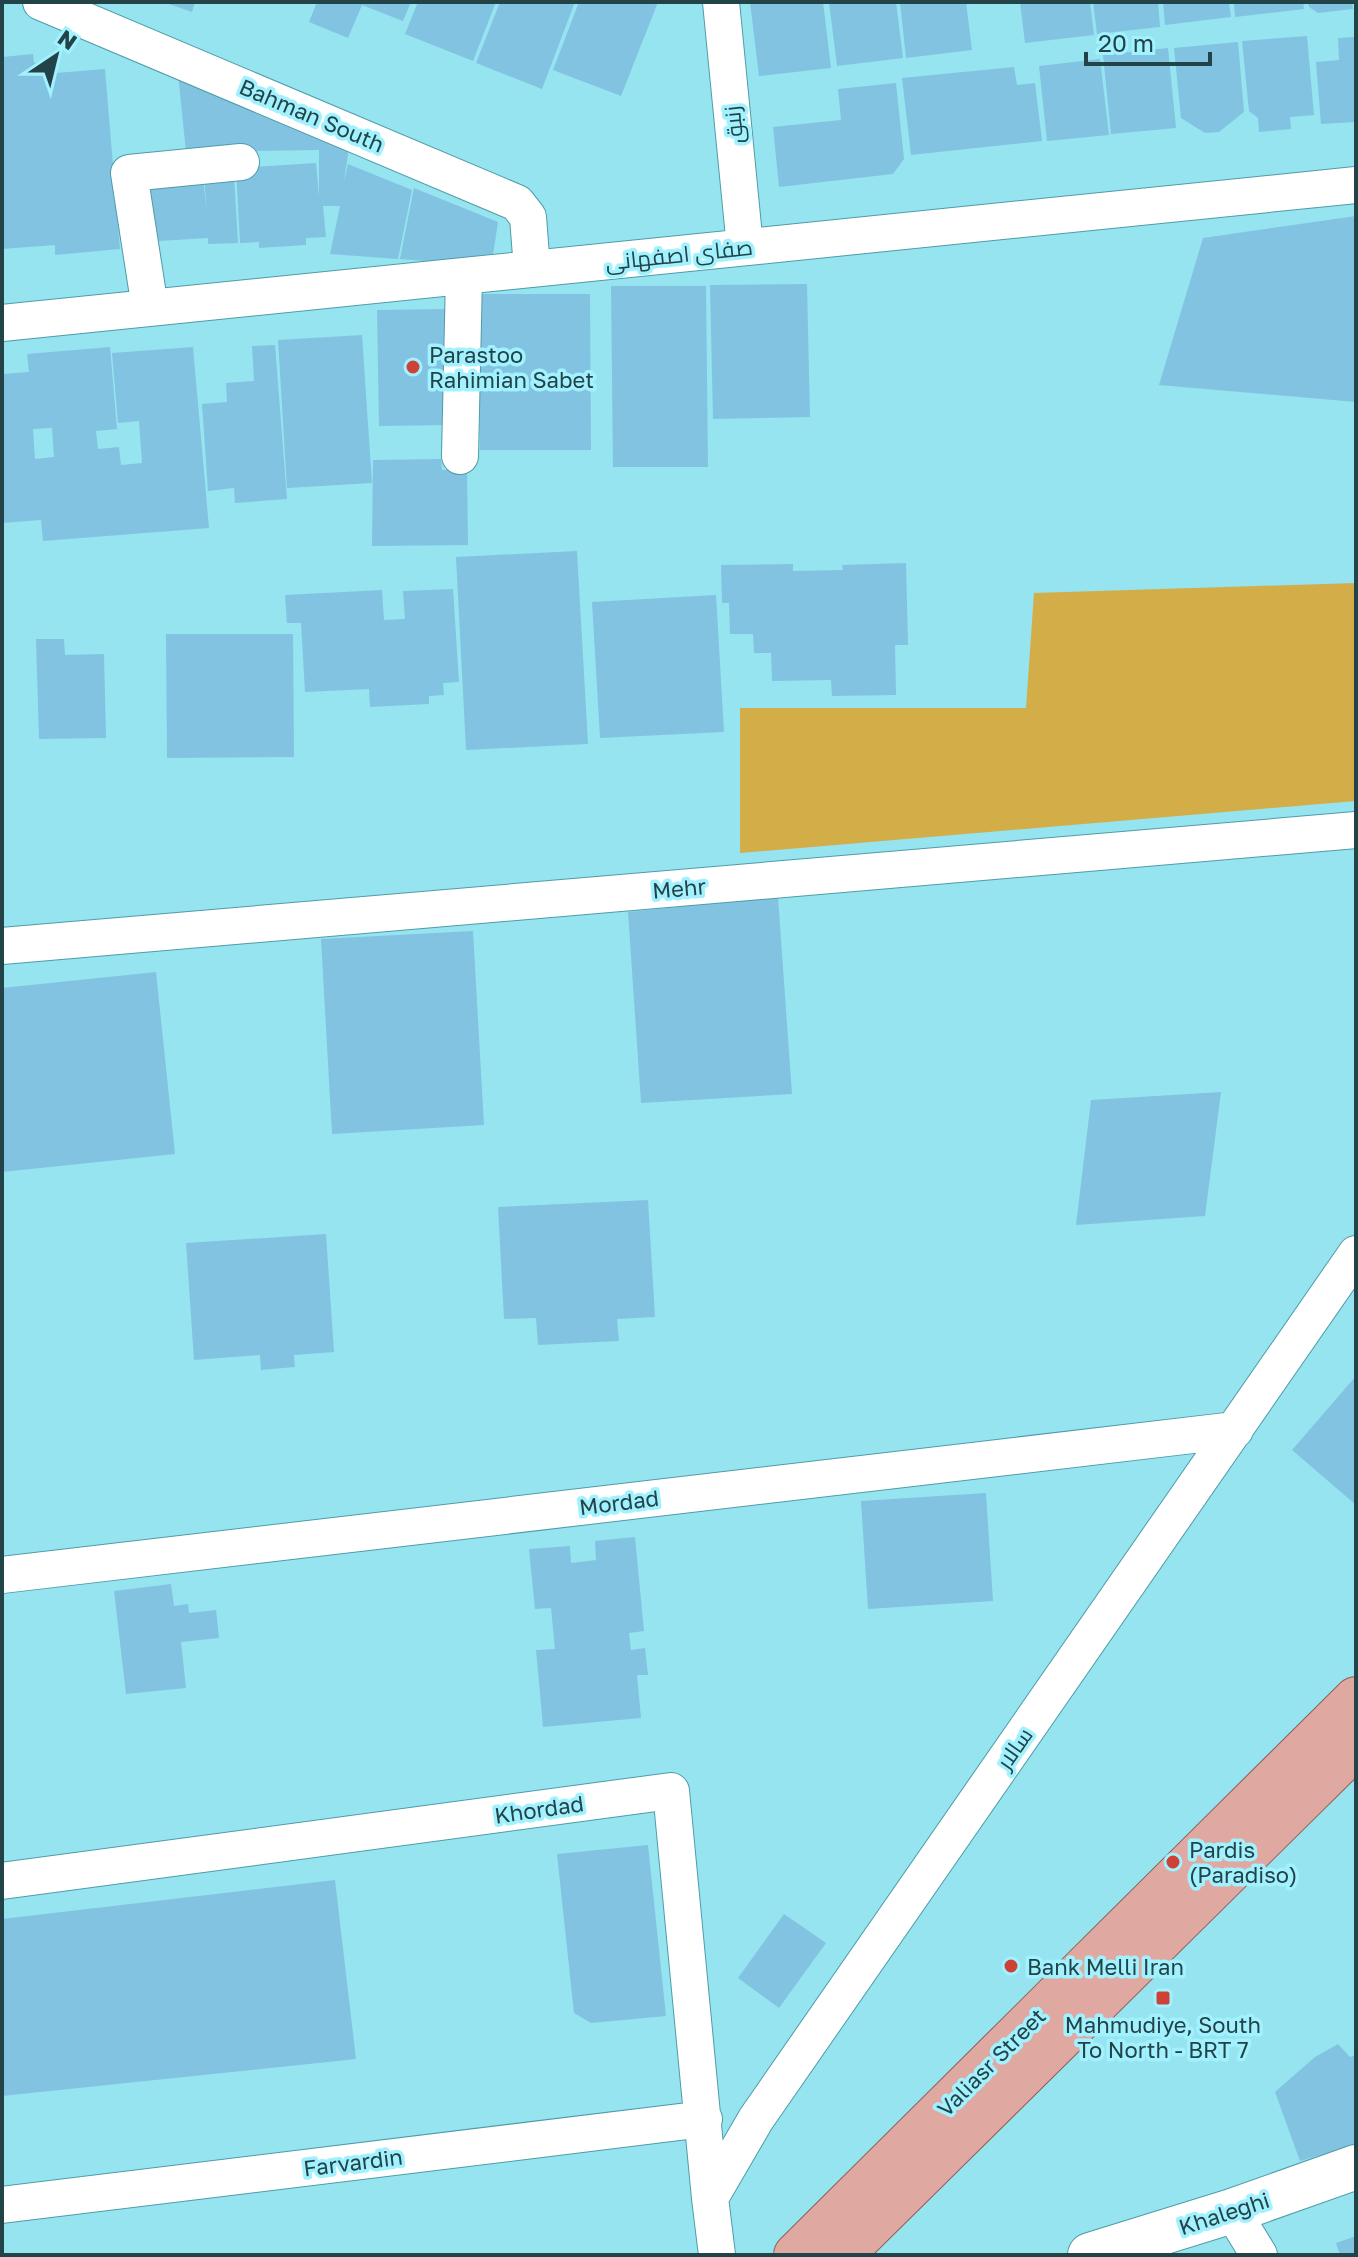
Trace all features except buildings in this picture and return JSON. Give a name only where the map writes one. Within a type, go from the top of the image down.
[{"type":"main road","name":"Valiasr Street","points":[[796,2255],[1356,1699]]},
{"type":"main road","name":"Valiasr Street","points":[[841,2255],[1356,1746]]},
{"type":"street","name":"Bahman South","points":[[41,2],[517,203],[528,217],[532,269]]},
{"type":"street","name":"زنبق","points":[[721,2],[745,247]]},
{"type":"street","points":[[150,308],[129,173],[241,162]]},
{"type":"street","name":"صفای اصفهانی","points":[[2,323],[1356,185]]},
{"type":"street","points":[[460,456],[464,276]]},
{"type":"street","name":"Mehr","points":[[2,946],[1356,830]]},
{"type":"street","name":"سالار","points":[[710,2198],[756,2119],[1356,1254]]},
{"type":"street","name":"Mordad","points":[[2,1575],[1235,1430]]},
{"type":"street","name":"Khordad","points":[[2,1881],[671,1791],[710,2198]]},
{"type":"street","name":"Farvardin","points":[[2,2205],[704,2119]]},
{"type":"street","name":"Khaleghi","points":[[1090,2255],[1232,2211],[1356,2167]]},
{"type":"street","points":[[710,2198],[717,2255]]},
{"type":"street","points":[[1232,2211],[1259,2255]]},
{"type":"shaded area","points":[[1356,583],[1356,801],[740,853],[740,708],[1026,708],[1034,593]]},
{"type":"place","name":"Parastoo Rahimian Sabet","points":[[413,367]]},
{"type":"place","name":"Pardis (Paradiso)","points":[[1173,1862]]},
{"type":"place","name":"Bank Melli Iran","points":[[1011,1966]]},
{"type":"place","name":"Mahmudiye, South To North - BRT 7","points":[[1163,1998]]}]
